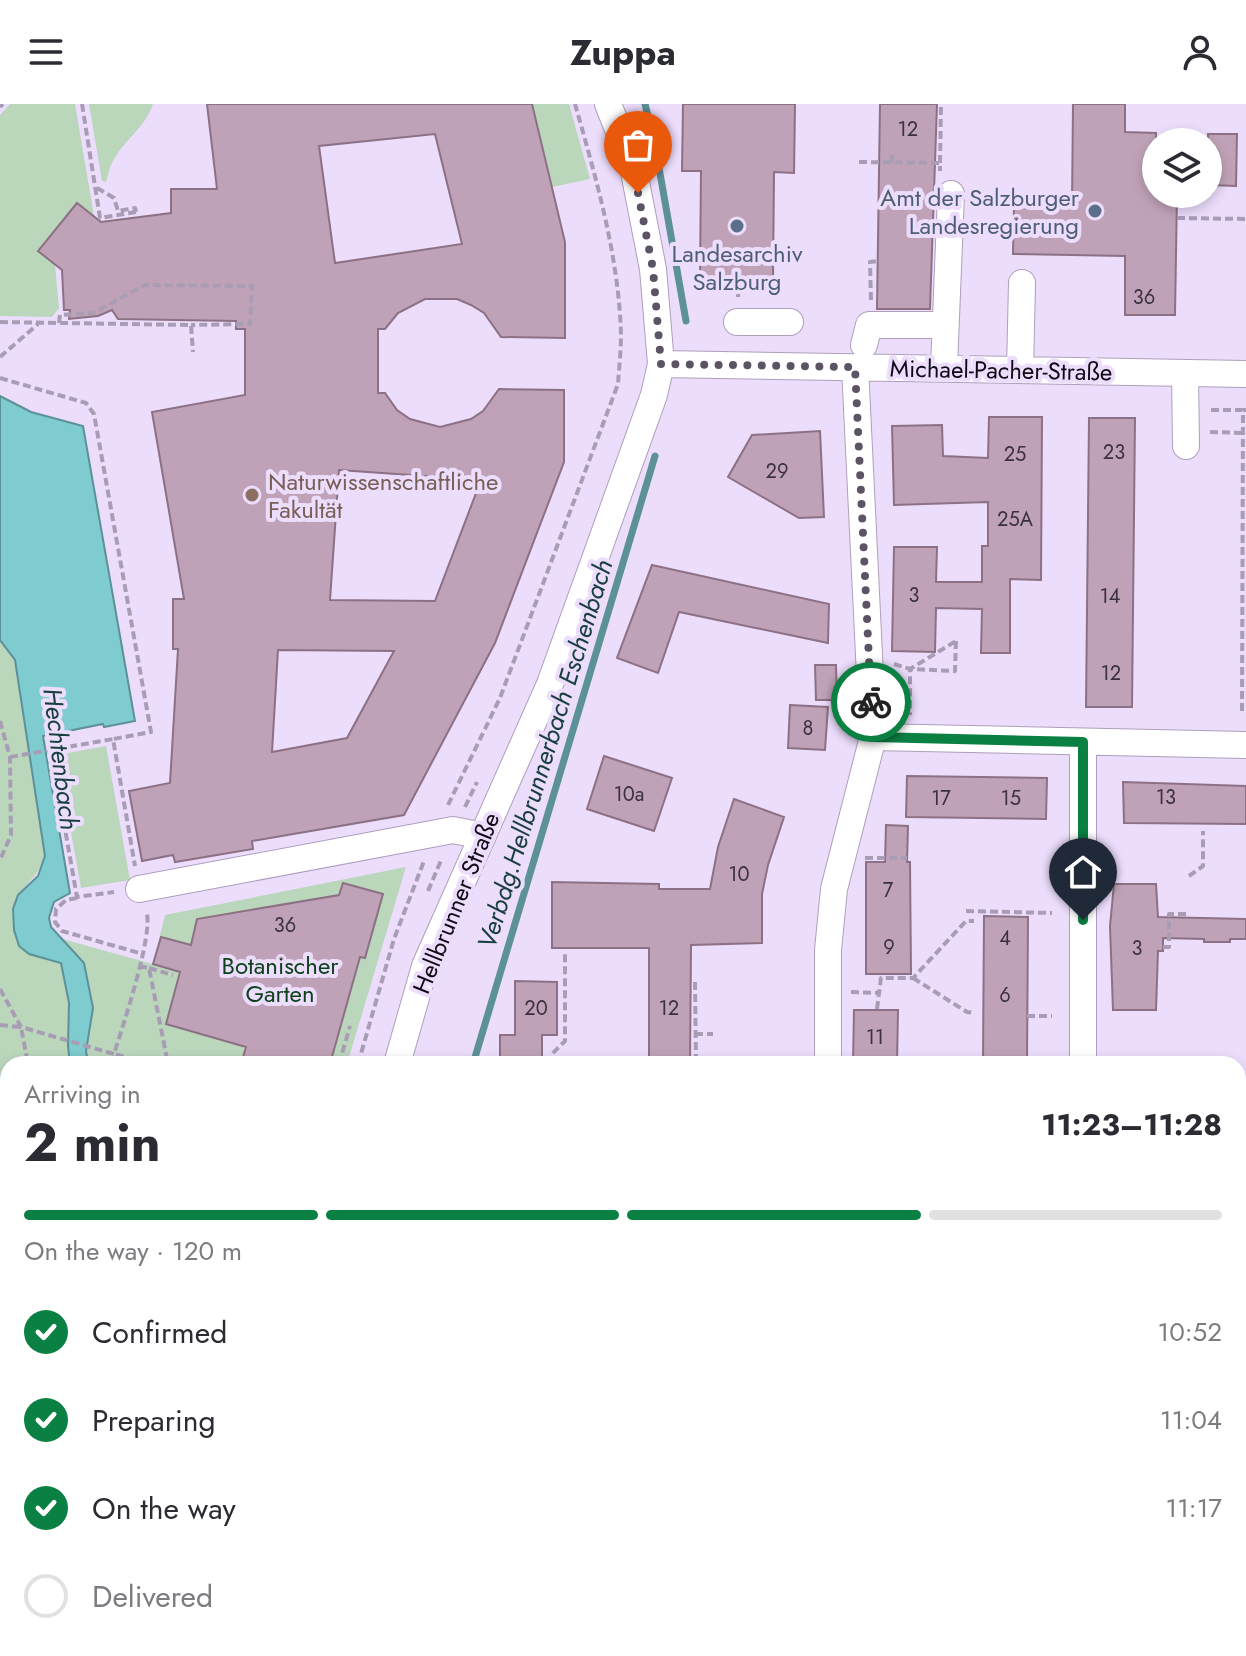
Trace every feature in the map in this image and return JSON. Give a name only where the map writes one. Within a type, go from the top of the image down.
[{"type":"street","name":"Hellbrunner Straße","points":[[399,1056],[425,966],[550,684],[654,395],[661,364],[653,269],[633,167],[608,104]]},
{"type":"street","points":[[944,367],[946,187]]},
{"type":"street","points":[[1020,370],[1022,283]]},
{"type":"street","points":[[737,322],[790,322]]},
{"type":"street","points":[[828,1056],[828,950],[834,889],[873,737],[860,356],[869,325],[945,325]]},
{"type":"street","name":"Michael-Pacher-Straße","points":[[661,364],[860,356],[944,367],[1246,374]]},
{"type":"street","points":[[1185,373],[1193,439]]},
{"type":"street","points":[[873,737],[1246,745]]},
{"type":"street","points":[[1083,742],[1083,1056]]},
{"type":"street","points":[[139,889],[443,832],[483,836]]},
{"type":"path","points":[[82,104],[100,218],[136,212],[135,208],[118,211],[114,198],[97,188]]},
{"type":"path","points":[[360,1056],[394,939],[500,698],[618,384],[621,334],[614,269],[596,179],[575,104]]},
{"type":"path","points":[[941,104],[940,163],[946,187]]},
{"type":"path","points":[[892,153],[892,163]]},
{"type":"path","points":[[859,162],[940,163]]},
{"type":"path","points":[[1177,218],[1246,219]]},
{"type":"path","points":[[871,313],[870,262],[877,261]]},
{"type":"path","points":[[0,322],[40,323],[191,325],[250,324],[252,286],[145,285],[93,313],[60,315],[59,323]]},
{"type":"path","points":[[0,357],[40,323]]},
{"type":"path","points":[[191,325],[193,352]]},
{"type":"path","points":[[0,378],[86,403],[94,414],[151,732],[13,757]]},
{"type":"path","points":[[1201,410],[1245,410],[1242,711]]},
{"type":"path","points":[[1193,439],[1243,433]]},
{"type":"path","points":[[880,660],[910,669],[955,671],[956,641],[910,669]]},
{"type":"path","points":[[910,669],[910,723]]},
{"type":"path","points":[[0,721],[13,757],[11,835],[0,860]]},
{"type":"path","points":[[113,739],[139,889],[66,900],[56,909],[55,922],[62,931],[143,954]]},
{"type":"path","points":[[48,750],[77,897]]},
{"type":"path","points":[[424,901],[443,832],[480,774]]},
{"type":"path","points":[[1189,876],[1203,866],[1203,831]]},
{"type":"path","points":[[854,858],[907,858]]},
{"type":"path","points":[[966,911],[1052,913]]},
{"type":"path","points":[[1163,947],[1169,947],[1169,914],[1188,914]]},
{"type":"path","points":[[114,1054],[143,954],[149,917]]},
{"type":"path","points":[[913,978],[966,921],[974,921]]},
{"type":"path","points":[[550,1056],[565,1041],[565,954]]},
{"type":"path","points":[[139,966],[173,975]]},
{"type":"path","points":[[149,968],[166,1056]]},
{"type":"path","points":[[877,1009],[881,978],[913,978],[967,1012],[974,1013]]},
{"type":"path","points":[[695,982],[696,1056]]},
{"type":"path","points":[[0,989],[21,1027],[26,1056]]},
{"type":"path","points":[[840,992],[881,993]]},
{"type":"path","points":[[1027,1016],[1052,1016]]},
{"type":"path","points":[[0,1025],[21,1027],[121,1056]]},
{"type":"path","points":[[341,1056],[350,1026]]},
{"type":"path","points":[[695,1034],[713,1034]]},
{"type":"path","points":[[0,1414],[0,1420]]},
{"type":"green space","points":[[10,104],[75,104],[94,216],[76,203],[39,251],[55,265],[59,308],[52,317],[0,316],[0,115]]},
{"type":"green space","points":[[89,104],[153,104],[144,121],[117,155],[106,182],[102,181]]},
{"type":"green space","points":[[532,104],[569,104],[590,179],[552,187]]},
{"type":"green space","name":"Botanischer Garten","points":[[0,640],[15,659],[45,856],[37,872],[19,894],[16,904],[15,934],[21,946],[32,954],[49,960],[62,939],[153,964],[165,915],[406,867],[349,1056],[0,1056]]},
{"type":"green space","points":[[106,746],[130,880],[81,888],[57,755]]},
{"type":"shaded area","points":[[0,396],[31,412],[83,426],[135,721],[43,736],[70,893],[54,902],[49,918],[51,927],[84,963],[93,1008],[87,1056],[69,1056],[69,1003],[61,963],[29,954],[19,946],[14,930],[13,909],[18,895],[38,876],[45,856],[15,660],[0,640]]},
{"type":"building","name":"Naturwissenschaftliche Fakultät","points":[[207,104],[532,104],[565,242],[565,338],[501,337],[484,313],[471,305],[457,299],[425,299],[398,313],[385,329],[378,329],[378,393],[385,393],[397,410],[410,419],[440,427],[471,419],[483,411],[499,389],[564,390],[564,462],[495,643],[404,815],[252,841],[253,849],[175,862],[173,855],[142,861],[129,791],[170,783],[178,649],[173,649],[173,599],[184,599],[152,412],[245,395],[245,329],[236,329],[236,321],[118,319],[112,310],[98,316],[69,319],[70,310],[64,310],[62,270],[38,251],[77,203],[101,222],[171,213],[171,189],[217,189]],"holes":[[[435,134],[462,244],[335,263],[319,146]],[[339,470],[481,480],[435,601],[330,600]],[[278,650],[394,651],[347,738],[272,752]]]},
{"type":"building","name":"Landesarchiv Salzburg","points":[[683,104],[795,104],[794,173],[774,172],[773,280],[700,279],[701,171],[682,171]]},
{"type":"building","points":[[880,104],[937,104],[930,309],[877,309]]},
{"type":"building","name":"Amt der Salzburger Landesregierung","points":[[1073,104],[1125,104],[1125,132],[1142,133],[1142,208],[1177,208],[1175,315],[1125,315],[1125,256],[1013,254],[1014,203],[1072,204]]},
{"type":"building","points":[[1222,134],[1237,134],[1236,186],[1222,186]]},
{"type":"building","points":[[989,417],[1042,417],[1041,580],[1010,579],[1010,653],[981,653],[982,609],[936,608],[935,652],[892,651],[894,547],[937,547],[936,582],[982,582],[982,546],[988,546],[988,502],[894,505],[892,426],[942,425],[943,456],[988,458]]},
{"type":"building","points":[[1089,418],[1135,418],[1132,707],[1086,707]]},
{"type":"building","points":[[820,431],[824,517],[799,518],[728,477],[752,435]]},
{"type":"building","points":[[652,565],[829,604],[828,643],[679,612],[658,673],[617,658]]},
{"type":"building","points":[[815,665],[836,665],[837,700],[816,700]]},
{"type":"building","points":[[790,705],[828,707],[825,750],[788,748]]},
{"type":"building","points":[[604,756],[672,778],[654,831],[587,809]]},
{"type":"building","points":[[907,776],[1047,778],[1046,819],[906,817]]},
{"type":"building","points":[[1123,782],[1246,786],[1246,824],[1124,823]]},
{"type":"building","points":[[734,799],[784,817],[762,894],[762,943],[691,945],[690,1056],[649,1056],[649,948],[552,948],[552,882],[659,884],[659,889],[710,889],[718,847]]},
{"type":"building","points":[[886,825],[908,826],[911,974],[866,974],[866,862],[885,862]]},
{"type":"building","points":[[343,883],[383,894],[365,958],[360,957],[332,1056],[243,1056],[246,1047],[166,1024],[180,972],[153,964],[161,937],[191,945],[197,919],[339,895]]},
{"type":"building","points":[[1114,884],[1156,884],[1158,917],[1246,919],[1246,939],[1204,942],[1204,939],[1163,938],[1163,951],[1158,951],[1156,1010],[1113,1010],[1110,926]]},
{"type":"building","points":[[984,916],[1028,917],[1027,1056],[983,1056]]},
{"type":"building","points":[[515,981],[557,982],[557,1035],[542,1035],[542,1056],[500,1056],[500,1035],[515,1035]]},
{"type":"building","points":[[854,1010],[898,1010],[897,1056],[853,1056]]},
{"type":"waterway","name":"Verbdg.Hellbrunnerbach Eschenbach","points":[[645,104],[686,321]]},
{"type":"waterway","name":"Verbdg.Hellbrunnerbach Eschenbach","points":[[475,1056],[655,456]]},
{"type":"way so far","points":[[638,193],[653,269],[661,364],[855,367],[871,702]]},
{"type":"place","name":"Amt der Salzburger Landesregierung","points":[[1095,211]]},
{"type":"place","name":"Landesarchiv Salzburg","points":[[737,226]]},
{"type":"place","name":"Naturwissenschaftliche Fakultät","points":[[252,495]]},
{"type":"route","points":[[871,702],[873,737],[1083,742],[1083,920]]},
{"type":"water label","name":"Hechtenbach","points":[[61,759]]}]
